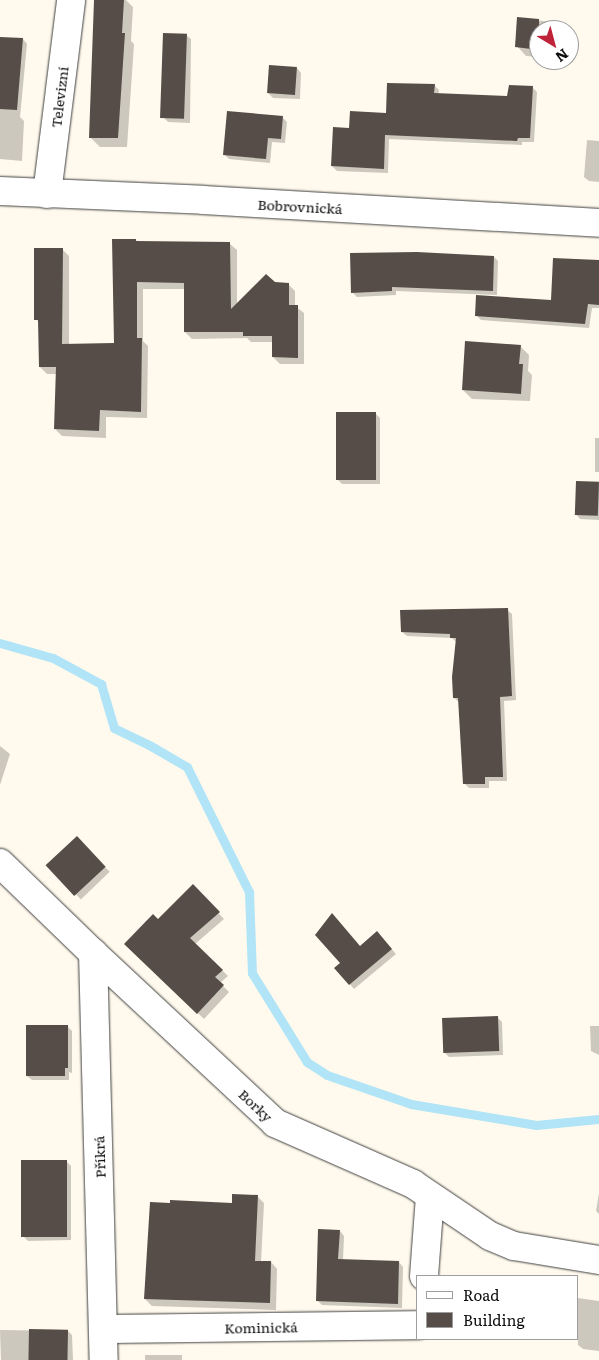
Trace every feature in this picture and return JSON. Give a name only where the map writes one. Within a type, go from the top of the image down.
[{"type":"street","name":"Televizní","points":[[47,194],[71,0]]},
{"type":"street","name":"Bobrovnická","points":[[0,191],[213,200],[599,223]]},
{"type":"street","name":"Borky","points":[[0,863],[93,953],[275,1123],[413,1184],[490,1236],[514,1246],[599,1260]]},
{"type":"street","name":"Příkrá","points":[[93,953],[104,1360]]},
{"type":"street","points":[[424,1275],[430,1197]]},
{"type":"street","name":"Kominická","points":[[104,1329],[416,1324]]},
{"type":"building","points":[[94,0],[124,0],[122,33],[125,33],[118,138],[89,138]]},
{"type":"building","points":[[517,17],[539,19],[529,20],[529,49],[515,47]]},
{"type":"building","points":[[163,33],[187,34],[184,119],[160,118]]},
{"type":"building","points":[[0,37],[23,38],[17,110],[0,109]]},
{"type":"building","points":[[269,65],[297,67],[295,95],[267,93]]},
{"type":"building","points":[[387,83],[435,84],[434,93],[507,96],[509,85],[533,86],[530,138],[518,138],[517,141],[385,135],[384,169],[331,166],[333,127],[349,128],[350,111],[386,113]]},
{"type":"building","points":[[227,111],[283,116],[281,139],[268,138],[266,159],[223,155]]},
{"type":"building","points":[[112,239],[230,242],[231,309],[266,274],[275,282],[289,283],[289,305],[298,305],[298,358],[272,357],[272,336],[243,336],[243,332],[184,332],[184,283],[137,282],[137,338],[142,338],[141,412],[100,410],[99,431],[54,429],[56,367],[39,367],[38,320],[34,320],[34,248],[63,248],[62,344],[114,343]]},
{"type":"building","points":[[417,252],[494,256],[493,291],[392,287],[392,291],[351,293],[350,253]]},
{"type":"building","points":[[553,258],[599,260],[599,305],[588,304],[585,324],[475,316],[476,295],[551,300]]},
{"type":"building","points":[[465,341],[521,345],[519,364],[523,364],[521,394],[462,390]]},
{"type":"building","points":[[336,412],[376,412],[376,480],[336,480]]},
{"type":"building","points":[[576,481],[599,482],[598,516],[575,515]]},
{"type":"building","points":[[508,608],[512,696],[500,697],[503,777],[485,777],[485,784],[463,784],[458,698],[453,698],[452,677],[456,638],[450,638],[450,634],[401,632],[400,610]]},
{"type":"building","points":[[77,836],[106,867],[74,896],[46,865]]},
{"type":"building","points":[[193,884],[220,912],[190,938],[223,970],[215,977],[224,985],[197,1014],[124,944],[153,914],[158,919]]},
{"type":"building","points":[[332,913],[360,946],[377,931],[392,949],[349,985],[334,968],[340,963],[315,935]]},
{"type":"building","points":[[498,1016],[499,1051],[443,1053],[442,1018]]},
{"type":"building","points":[[26,1025],[68,1025],[68,1068],[65,1068],[65,1076],[26,1076]]},
{"type":"building","points":[[21,1160],[67,1160],[67,1237],[21,1237]]},
{"type":"building","points":[[232,1194],[258,1195],[255,1261],[271,1261],[270,1303],[144,1299],[150,1202],[170,1203],[170,1200],[232,1203]]},
{"type":"building","points":[[318,1229],[340,1230],[338,1259],[399,1261],[398,1304],[316,1301]]},
{"type":"building","points":[[29,1329],[68,1330],[67,1360],[28,1360]]},
{"type":"waterway","points":[[0,643],[53,658],[101,684],[114,728],[151,746],[187,767],[249,892],[252,973],[307,1062],[327,1075],[411,1104],[536,1125],[599,1119]]}]
